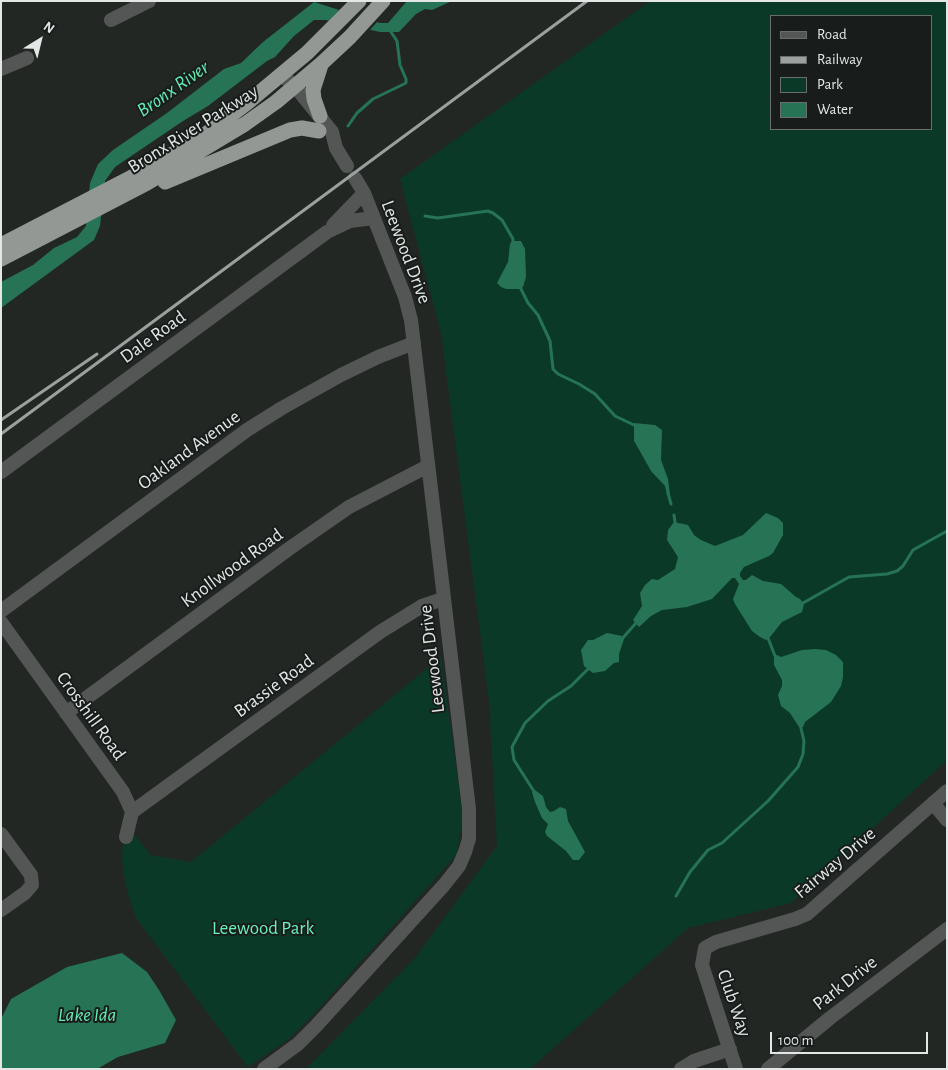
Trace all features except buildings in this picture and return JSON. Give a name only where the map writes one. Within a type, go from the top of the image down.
[{"type":"highway","name":"Bronx River Parkway","points":[[1,245],[164,173],[221,139],[260,113],[321,64],[350,37],[383,1]]},
{"type":"highway","name":"Bronx River Parkway","points":[[111,195],[161,161],[202,137],[232,115],[330,32],[356,5]]},
{"type":"highway","points":[[320,116],[314,100],[313,90],[321,64]]},
{"type":"highway","points":[[111,195],[164,182],[290,130],[302,128],[319,131]]},
{"type":"highway","name":"Bronx River Parkway","points":[[1,259],[83,209]]},
{"type":"street","points":[[111,20],[149,1]]},
{"type":"street","points":[[1,69],[27,58]]},
{"type":"street","name":"Leewood Drive","points":[[266,1068],[298,1044],[316,1026],[444,885],[459,866],[469,838],[469,816],[414,343],[408,308],[364,193],[336,148],[332,132],[320,116],[281,75]]},
{"type":"street","name":"Leewood Drive","points":[[292,88],[319,131],[336,148]]},
{"type":"street","name":"Dale Road","points":[[1,472],[327,232],[364,193]]},
{"type":"street","name":"Dale Road","points":[[327,232],[350,221],[373,218]]},
{"type":"street","name":"Oakland Avenue","points":[[1,611],[247,430],[341,375],[378,357],[414,343]]},
{"type":"street","name":"Knollwood Road","points":[[66,713],[341,512],[428,466]]},
{"type":"street","name":"Brassie Road","points":[[132,812],[380,632],[422,606],[443,599]]},
{"type":"street","name":"Crosshill Road","points":[[1,622],[123,792],[132,812]]},
{"type":"street","name":"Fairway Drive","points":[[705,948],[716,942],[807,914],[947,791]]},
{"type":"street","points":[[933,803],[947,820]]},
{"type":"street","points":[[126,837],[132,812]]},
{"type":"street","points":[[1,834],[31,875],[32,885],[25,893],[1,910]]},
{"type":"street","name":"Park Drive","points":[[768,1069],[830,1018],[947,929]]},
{"type":"street","name":"Club Way","points":[[705,948],[702,965],[736,1069]]},
{"type":"street","points":[[681,1069],[694,1061],[730,1049]]},
{"type":"green space","points":[[650,1],[947,1],[947,760],[791,903],[688,928],[530,1069],[309,1069],[308,1067],[415,958],[497,846],[489,701],[441,333],[400,179]]},
{"type":"green space","name":"Leewood Park","points":[[441,657],[463,817],[457,854],[314,1014],[289,1039],[248,1067],[136,918],[123,870],[122,853],[124,839],[135,835],[150,855],[191,862]]},
{"type":"water","points":[[407,1],[452,1],[432,10],[425,9],[416,14],[399,32],[380,32],[326,20],[314,20],[294,36],[275,57],[208,106],[115,167],[105,181],[100,226],[94,240],[1,308],[1,282],[33,265],[54,248],[77,237],[86,226],[90,183],[98,164],[113,150],[167,113],[224,69],[241,63],[263,42],[314,2],[380,23],[388,23]]},
{"type":"water","points":[[512,241],[521,241],[525,249],[526,277],[523,287],[519,289],[506,289],[497,283],[508,262]]},
{"type":"water","points":[[634,423],[655,425],[662,430],[661,460],[668,479],[670,495],[667,495],[665,486],[651,471],[634,441]]},
{"type":"water","points":[[766,513],[778,518],[783,523],[783,535],[773,553],[744,567],[740,576],[743,580],[752,575],[763,581],[781,584],[804,604],[802,612],[782,622],[766,640],[752,631],[735,604],[733,599],[739,584],[735,578],[732,578],[712,599],[687,607],[662,610],[651,616],[639,627],[633,620],[642,606],[640,593],[645,585],[652,579],[658,580],[675,569],[678,557],[667,540],[668,530],[674,522],[688,525],[694,535],[715,546],[743,535]]},
{"type":"water","points":[[607,633],[622,636],[624,639],[619,654],[619,662],[614,663],[605,671],[593,673],[584,666],[581,650],[588,640],[593,640]]},
{"type":"water","points":[[802,650],[826,650],[836,655],[843,662],[843,677],[841,686],[831,702],[805,722],[803,727],[799,727],[790,713],[781,706],[778,695],[782,686],[782,680],[774,665],[774,656],[781,657]]},
{"type":"water","points":[[535,790],[543,796],[546,807],[550,812],[560,807],[566,809],[568,821],[585,852],[579,860],[573,860],[566,851],[547,836],[545,832],[548,824],[542,818],[535,802],[532,792]]},
{"type":"water","name":"Lake Ida","points":[[122,953],[147,972],[176,1020],[165,1043],[118,1057],[97,1069],[1,1069],[1,1019],[11,999],[67,967]]},
{"type":"pier","points":[[341,8],[379,20],[368,32],[327,23]]},
{"type":"waterway","points":[[348,126],[357,113],[373,99],[406,83],[400,65],[397,41],[389,29]]},
{"type":"waterway","points":[[425,216],[438,218],[488,211],[502,220],[513,239],[513,245]]},
{"type":"waterway","points":[[519,285],[528,303],[538,315],[550,341],[553,369],[558,374],[595,394],[615,416],[636,426]]},
{"type":"waterway","points":[[668,493],[671,504]]},
{"type":"waterway","points":[[674,515],[675,522]]},
{"type":"waterway","points":[[803,603],[849,577],[887,574],[897,571],[903,566],[913,550],[947,531]]},
{"type":"waterway","points":[[621,640],[636,623]]},
{"type":"waterway","points":[[768,638],[775,656]]},
{"type":"waterway","points":[[535,793],[514,760],[512,747],[525,723],[548,701],[571,686],[590,667]]},
{"type":"waterway","points":[[676,896],[690,872],[708,850],[722,843],[768,801],[798,767],[803,754],[804,741],[800,724]]},
{"type":"railway","points":[[1,434],[587,1]]},
{"type":"railway","points":[[1,420],[97,354]]},
{"type":"water label","name":"Bronx River","points":[[173,89]]}]
